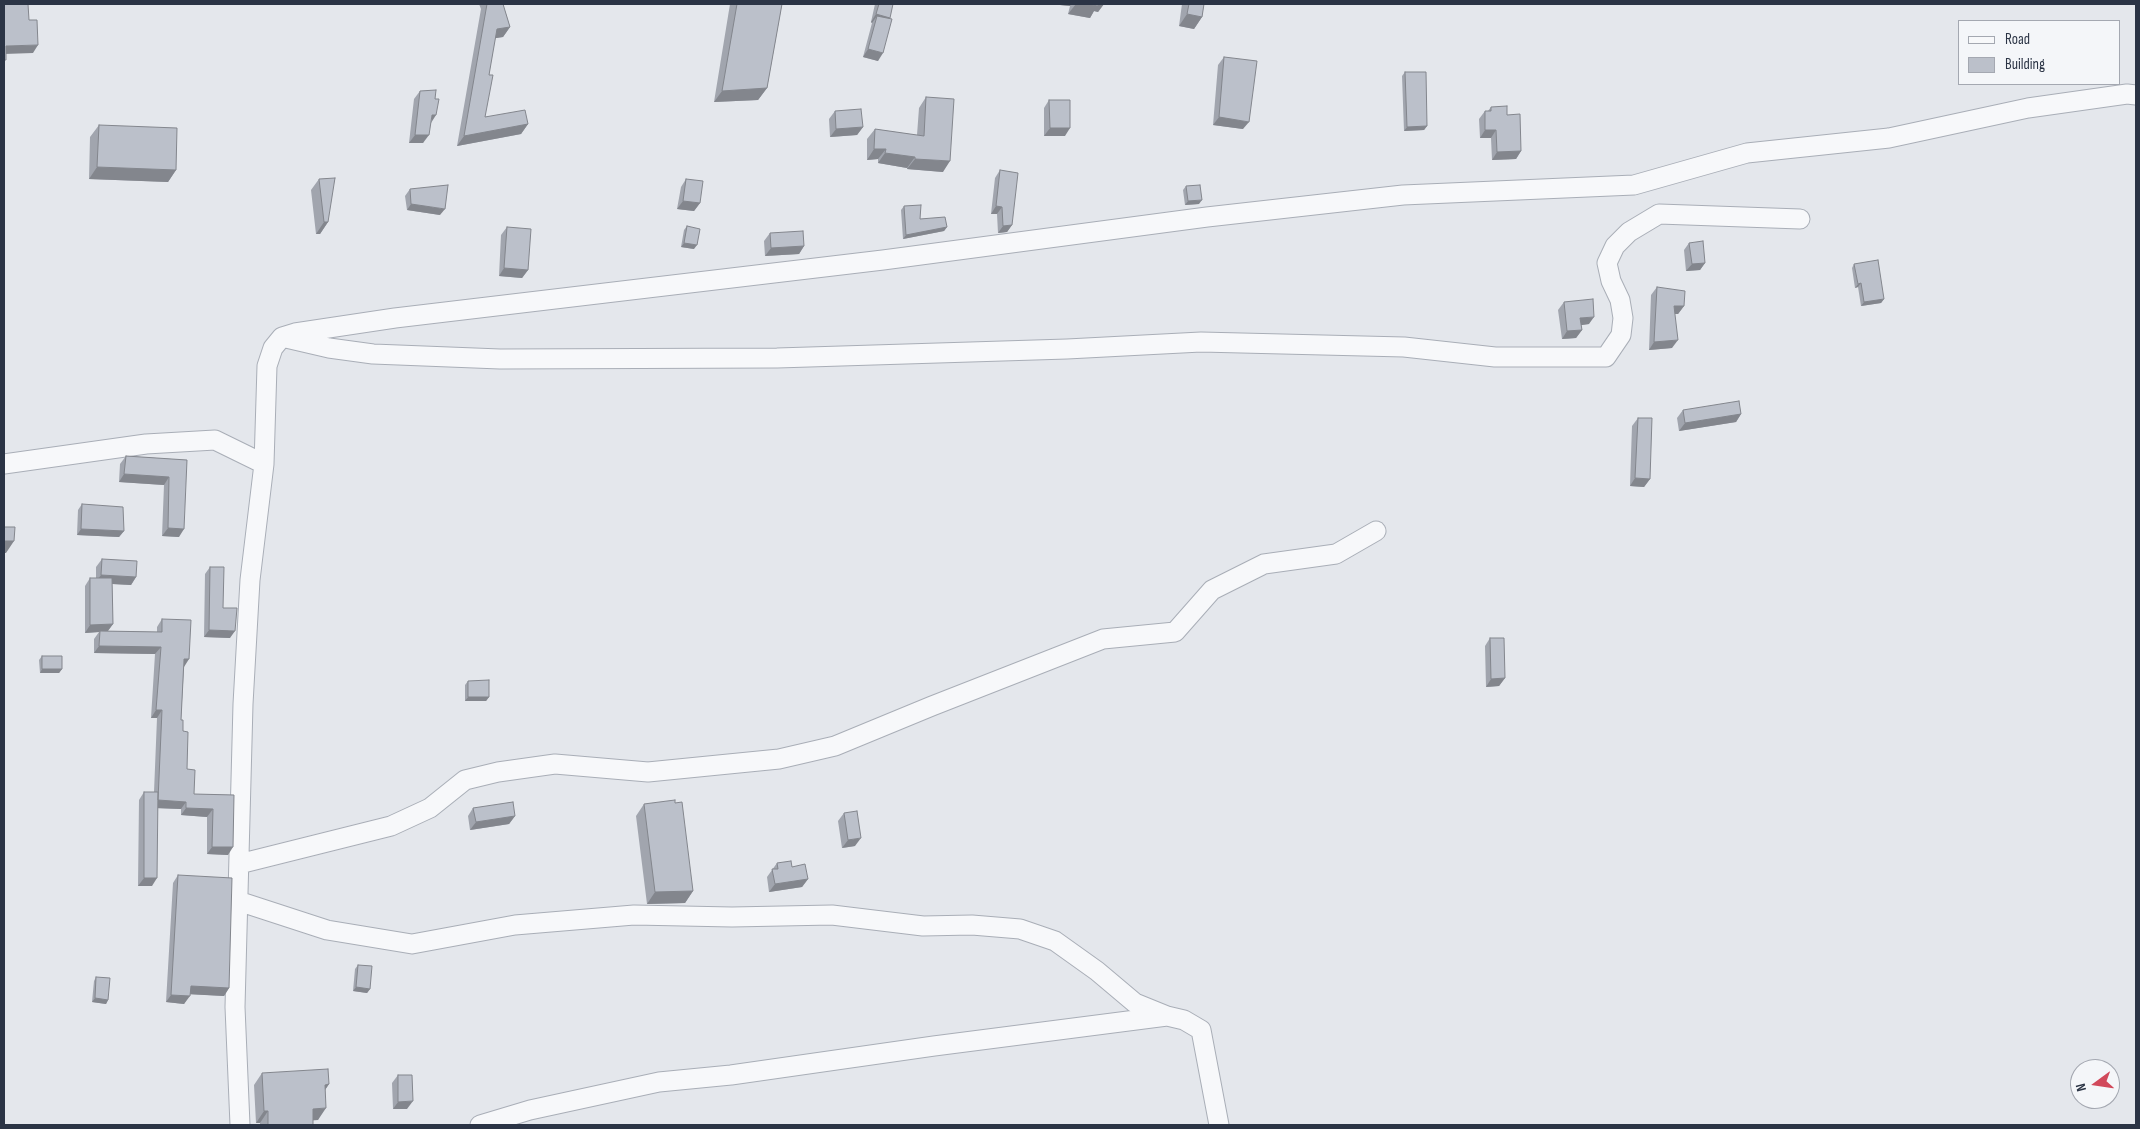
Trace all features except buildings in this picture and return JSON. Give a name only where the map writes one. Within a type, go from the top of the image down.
[{"type":"street","points":[[240,1125],[235,1007],[244,685],[250,580],[264,464],[267,366],[273,348],[282,337],[295,333],[395,318],[873,261],[1207,216],[1403,195],[1634,185],[1747,153],[1889,138],[2028,108],[2127,94],[2136,95]]},
{"type":"street","points":[[282,337],[329,348],[373,354],[500,359],[777,358],[1067,349],[1201,342],[1404,347],[1495,357],[1606,357],[1621,335],[1623,318],[1620,300],[1611,281],[1607,264],[1615,246],[1629,232],[1659,214],[1800,219]]},
{"type":"street","points":[[4,464],[146,444],[215,440],[264,464]]},
{"type":"street","points":[[239,864],[391,826],[430,808],[465,780],[498,772],[555,764],[648,772],[779,759],[835,746],[978,687],[1103,640],[1174,632],[1212,590],[1264,564],[1336,554],[1376,531]]},
{"type":"street","points":[[238,902],[327,930],[412,944],[515,925],[634,914],[732,917],[832,915],[923,926],[972,925],[1020,929],[1055,941],[1097,971],[1134,1003],[1167,1016],[1184,1020],[1201,1030],[1219,1125]]},
{"type":"street","points":[[480,1125],[530,1110],[659,1082],[731,1075],[934,1046],[1167,1016]]}]
